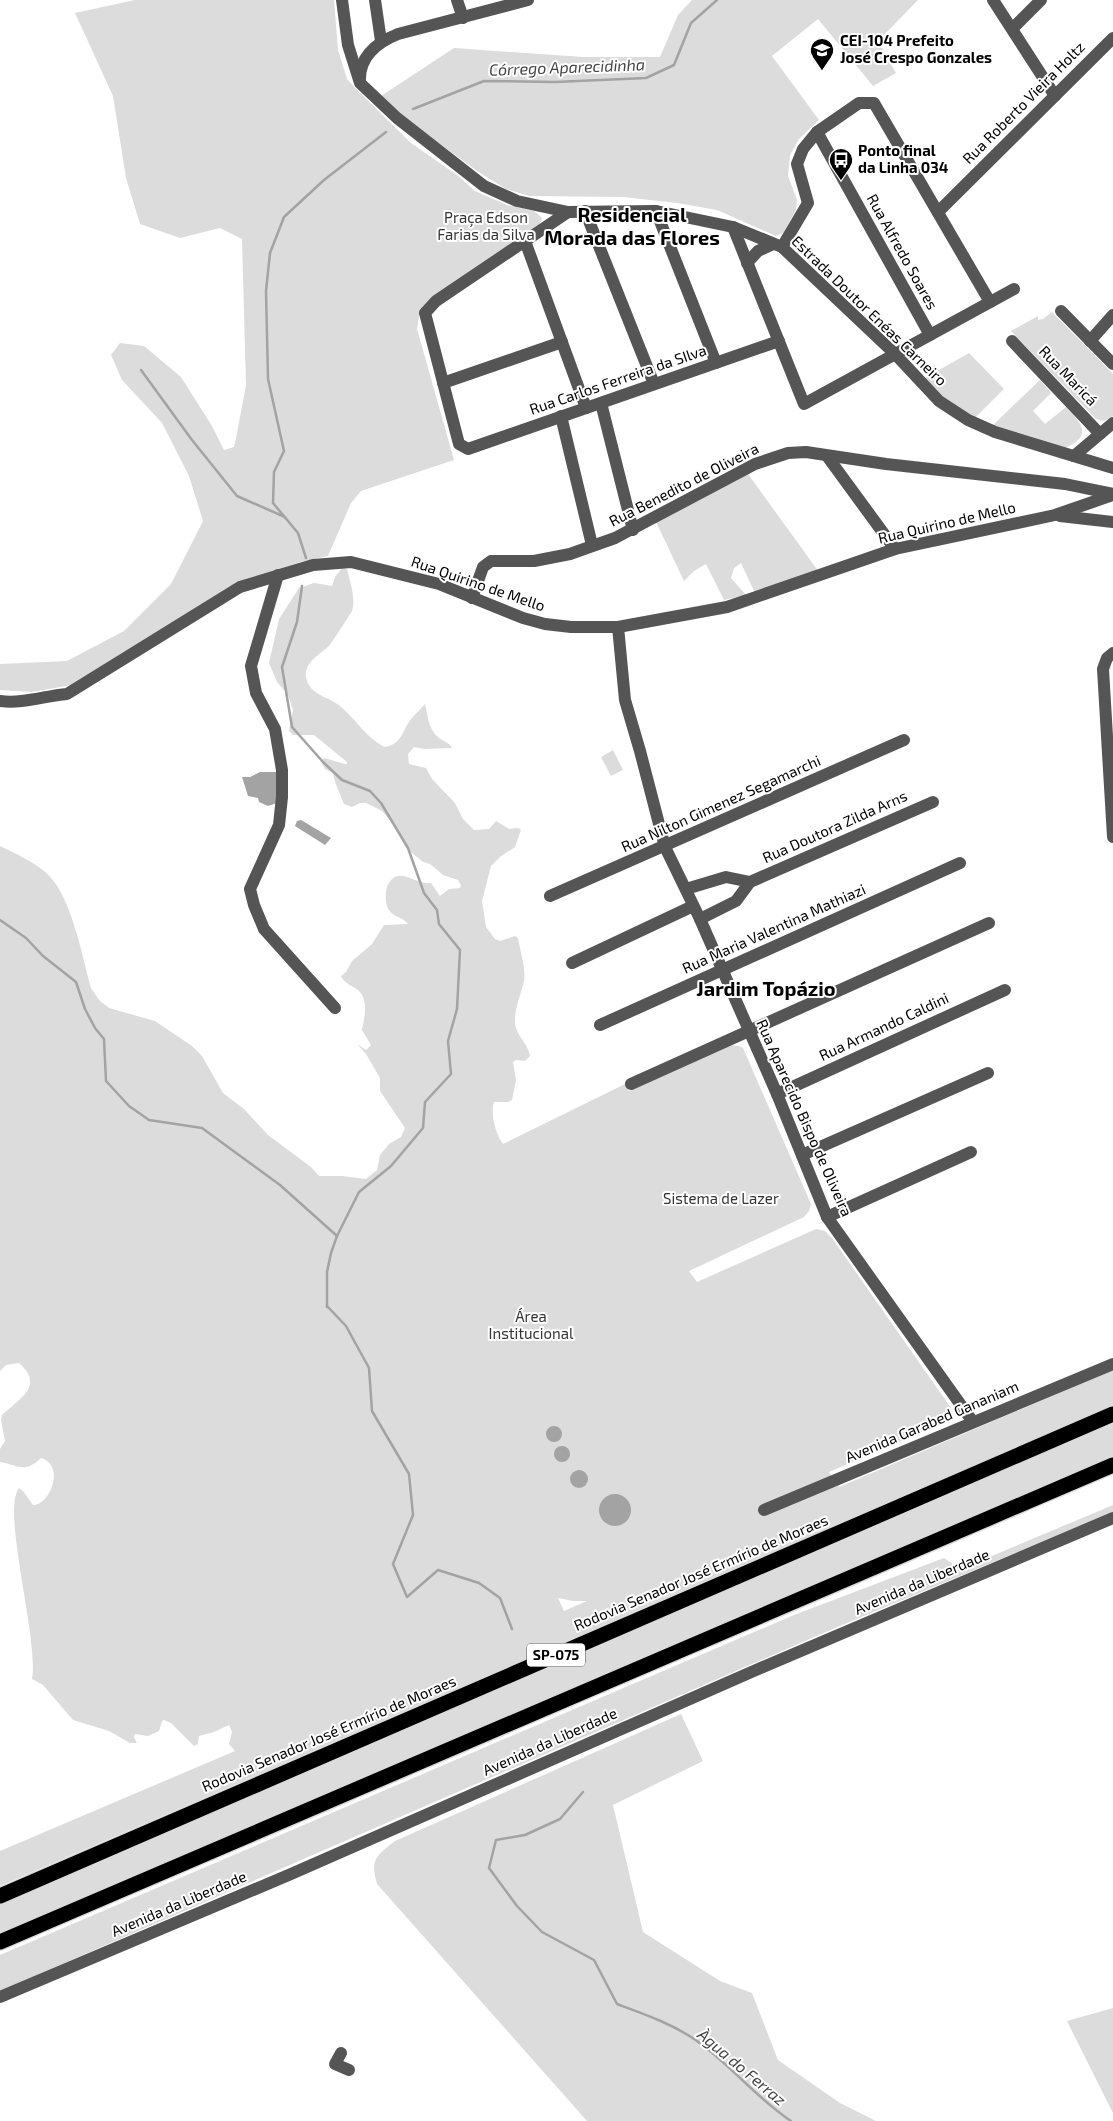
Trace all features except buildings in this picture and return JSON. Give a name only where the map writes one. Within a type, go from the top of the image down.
[{"type":"highway","name":"Rodovia Senador José Ermírio de Moraes","points":[[0,1896],[1113,1414]]},
{"type":"highway","points":[[0,1942],[1113,1465]]},
{"type":"street","name":"Estrada Doutor Enéas Carneiro","points":[[342,0],[348,45],[360,83],[397,118],[484,186],[517,201],[568,212],[656,211],[733,227],[777,245],[895,354],[939,401],[968,420],[995,432],[1113,468]]},
{"type":"street","points":[[375,0],[381,41]]},
{"type":"street","points":[[457,0],[462,18]]},
{"type":"street","points":[[360,83],[360,73],[364,61],[381,41],[398,34],[525,0]]},
{"type":"street","points":[[994,0],[1055,96]]},
{"type":"street","points":[[1012,29],[1040,0]]},
{"type":"street","name":"Rua Roberto Vieira Holtz","points":[[938,212],[1113,38]]},
{"type":"street","points":[[747,264],[758,251],[777,245],[808,203],[797,164],[802,149],[817,132],[859,103],[874,103],[990,302]]},
{"type":"street","name":"Rua Alfredo Soares","points":[[817,132],[930,335]]},
{"type":"street","points":[[585,211],[654,384]]},
{"type":"street","points":[[656,211],[716,363]]},
{"type":"street","points":[[562,342],[443,383],[425,313],[436,301],[568,212]]},
{"type":"street","points":[[733,227],[804,404],[1014,289]]},
{"type":"street","points":[[525,241],[586,408]]},
{"type":"street","points":[[1061,311],[1113,364]]},
{"type":"street","points":[[1090,341],[1113,315]]},
{"type":"street","name":"Rua Carlos Ferreira da SIlva","points":[[443,383],[459,444],[468,448],[779,341]]},
{"type":"street","name":"Rua Maricá","points":[[1012,341],[1100,434]]},
{"type":"street","points":[[601,402],[633,530]]},
{"type":"street","points":[[561,416],[592,546]]},
{"type":"street","points":[[1074,456],[1113,423]]},
{"type":"street","name":"Rua Benedito de Oliveira","points":[[472,598],[483,568],[491,561],[534,562],[570,554],[615,538],[755,464],[788,453],[806,452],[1065,484],[1113,494]]},
{"type":"street","points":[[827,456],[895,550]]},
{"type":"street","name":"Rua Quirino de Mello","points":[[0,701],[29,702],[49,696],[67,694],[240,587],[314,565],[351,562],[439,584],[545,624],[571,627],[618,627],[727,607],[895,550],[1055,515],[1113,494]]},
{"type":"street","points":[[1055,515],[1113,522]]},
{"type":"street","points":[[278,575],[251,666],[256,693],[274,729],[282,770],[281,806],[279,825],[250,889],[254,906],[264,929],[335,1008]]},
{"type":"street","name":"Rua Aparecido Bispo de Oliveira","points":[[618,627],[625,700],[665,847],[700,919],[748,1032],[777,1094],[826,1217],[973,1422]]},
{"type":"street","points":[[1113,653],[1107,658],[1102,670],[1113,837]]},
{"type":"street","name":"Rua Nilton Gimenez Segamarchi","points":[[550,896],[665,847],[904,740]]},
{"type":"street","name":"Rua Doutora Zilda Arns","points":[[700,919],[736,901],[750,882],[933,802]]},
{"type":"street","name":"Rua Maria Valentina Mathiazi","points":[[600,1025],[960,863]]},
{"type":"street","name":"Rua Doutora Zilda Arns","points":[[686,889],[726,877],[750,882]]},
{"type":"street","points":[[572,963],[693,906]]},
{"type":"street","points":[[630,1084],[989,923]]},
{"type":"street","name":"Rua Armando Caldini","points":[[777,1094],[1005,990]]},
{"type":"street","points":[[802,1155],[988,1073]]},
{"type":"street","points":[[826,1217],[970,1152]]},
{"type":"street","name":"Avenida Garabed Gananiam","points":[[764,1510],[1113,1364]]},
{"type":"street","name":"Avenida da Liberdade","points":[[0,1997],[308,1867],[764,1667],[1113,1518]]},
{"type":"street","points":[[341,2053],[335,2064],[349,2070]]},
{"type":"green space","name":"Praça Edson Farias da Silva","points":[[135,0],[334,0],[338,50],[347,79],[357,90],[411,143],[457,175],[475,191],[507,205],[534,211],[542,218],[539,226],[420,311],[417,329],[454,460],[361,491],[351,503],[328,556],[300,562],[274,571],[71,685],[32,692],[0,690],[0,664],[67,661],[124,631],[171,584],[203,521],[189,476],[162,423],[122,380],[111,355],[120,343],[144,346],[181,377],[212,426],[224,450],[234,447],[236,438],[246,385],[242,239],[220,228],[180,238],[140,224],[126,178],[113,96],[75,13]]},
{"type":"green space","points":[[692,0],[918,0],[878,41],[896,73],[873,86],[818,19],[772,56],[819,120],[799,139],[790,155],[788,176],[797,200],[796,210],[783,233],[776,236],[717,210],[677,203],[623,197],[529,196],[506,189],[477,171],[409,121],[381,96],[454,48],[583,57],[660,57],[678,15]]},
{"type":"green space","points":[[1052,312],[1113,374],[1113,416],[1104,421],[1096,419],[1011,331],[1038,316],[1038,320],[1043,319]]},
{"type":"green space","points":[[969,353],[1004,389],[975,418],[942,396],[925,378]]},
{"type":"green space","points":[[1040,380],[1051,393],[1033,411],[1045,424],[1066,407],[1077,419],[1082,430],[1082,435],[1079,439],[1063,449],[992,426]]},
{"type":"green space","points":[[748,474],[819,572],[755,593],[741,563],[734,568],[731,578],[746,595],[724,600],[706,564],[694,571],[684,581],[656,522]]},
{"type":"green space","points":[[342,568],[347,569],[352,590],[352,611],[331,644],[308,667],[306,678],[309,685],[319,694],[340,706],[372,739],[385,747],[398,740],[411,719],[425,704],[433,731],[452,748],[424,749],[414,747],[408,754],[409,764],[426,768],[432,779],[455,803],[463,819],[474,830],[489,829],[496,821],[509,829],[518,828],[521,830],[515,847],[491,866],[482,901],[486,927],[495,939],[500,941],[515,936],[518,938],[524,971],[524,981],[517,1007],[515,1024],[530,1056],[525,1061],[516,1060],[513,1062],[516,1080],[512,1100],[508,1102],[494,1102],[494,1124],[503,1144],[625,1084],[629,1091],[720,1048],[732,1045],[743,1048],[811,1204],[809,1211],[804,1217],[689,1271],[697,1282],[816,1229],[825,1231],[832,1238],[951,1408],[950,1419],[945,1422],[829,1472],[839,1487],[1113,1370],[1113,1406],[0,1886],[0,1851],[235,1751],[229,1744],[232,1732],[229,1725],[199,1736],[198,1744],[194,1746],[171,1723],[164,1720],[159,1731],[148,1736],[135,1734],[134,1737],[137,1743],[130,1743],[109,1731],[73,1720],[43,1685],[32,1679],[33,1660],[14,1522],[15,1501],[19,1488],[33,1505],[39,1504],[49,1493],[54,1477],[53,1469],[49,1462],[41,1458],[26,1467],[0,1462],[0,1449],[5,1441],[1,1420],[2,1415],[27,1391],[30,1385],[30,1378],[19,1363],[6,1365],[0,1371],[0,846],[34,864],[53,881],[68,909],[91,988],[99,1000],[109,1008],[155,1021],[192,1046],[202,1056],[223,1093],[244,1109],[268,1135],[311,1167],[319,1176],[366,1179],[377,1170],[380,1155],[389,1144],[401,1137],[405,1128],[380,1091],[380,1078],[366,1054],[357,1044],[366,1050],[371,1045],[362,1030],[365,1005],[362,995],[341,976],[346,972],[352,961],[372,944],[384,925],[408,924],[393,914],[388,908],[386,893],[391,880],[401,876],[431,883],[440,896],[449,889],[460,888],[461,885],[458,880],[443,875],[406,848],[395,826],[382,811],[366,803],[360,803],[352,807],[344,804],[333,773],[325,769],[321,761],[324,758],[345,764],[347,762],[314,735],[293,735],[289,731],[293,710],[288,695],[277,682],[269,663],[279,619],[299,588],[314,583],[332,586],[335,577]],"holes":[[[558,1598],[587,1601],[564,1611]]]},
{"type":"green space","points":[[613,750],[623,770],[611,776],[601,757]]},
{"type":"green space","points":[[1113,1423],[1113,1459],[0,1938],[0,1904]]},
{"type":"green space","points":[[1113,1505],[1113,1512],[828,1631],[0,1991],[0,1955],[794,1615],[944,1558],[961,1569]]},
{"type":"green space","points":[[681,1714],[703,1761],[613,1805],[643,1932],[720,1981],[752,1993],[778,2060],[840,2103],[876,2121],[587,2121],[377,1884],[374,1869],[376,1859],[395,1841]]},
{"type":"green space","points":[[1113,2008],[1113,2113],[1067,2021]]},
{"type":"shaded area","points":[[260,772],[277,772],[277,803],[268,806],[259,802],[258,798],[248,796],[242,777],[250,777]]},
{"type":"shaded area","points":[[301,820],[331,838],[325,845],[295,826],[297,821]]},
{"type":"shaded area","points":[[554,1426],[562,1434],[554,1442],[546,1434]]},
{"type":"shaded area","points":[[562,1446],[570,1454],[562,1462],[554,1454]]},
{"type":"shaded area","points":[[579,1470],[585,1473],[588,1479],[585,1485],[579,1488],[573,1485],[570,1479],[573,1473]]},
{"type":"shaded area","points":[[615,1494],[621,1495],[626,1499],[630,1504],[630,1516],[626,1521],[621,1525],[615,1526],[609,1525],[604,1521],[600,1516],[599,1510],[600,1504],[604,1499],[609,1495]]},
{"type":"waterway","name":"Córrego Aparecidinha","points":[[413,109],[484,81],[555,82],[646,78],[674,65],[691,23],[717,0]]},
{"type":"waterway","name":"Córrego Aparecidinha","points":[[306,558],[298,533],[273,503],[274,472],[284,451],[268,379],[266,291],[270,253],[284,217],[324,180],[386,132]]},
{"type":"waterway","points":[[141,370],[192,440],[237,496],[285,517]]},
{"type":"waterway","name":"Córrego Aparecidinha","points":[[302,586],[297,622],[282,667],[292,727],[342,780],[370,791],[381,803],[408,848],[424,893],[437,910],[439,924],[460,950],[457,1009],[448,1041],[451,1074],[425,1102],[423,1128],[391,1166],[359,1192],[337,1236],[331,1253],[327,1272],[327,1307]]},
{"type":"waterway","points":[[0,920],[26,938],[43,956],[76,982],[85,1009],[95,1028],[104,1039],[106,1081],[129,1106],[149,1120],[202,1128],[280,1185],[337,1236]]},
{"type":"waterway","name":"Córrego Aparecidinha","points":[[327,1306],[346,1326],[369,1368],[372,1411],[409,1474],[413,1515],[393,1564],[407,1597],[438,1570],[479,1583],[500,1598],[512,1629]]},
{"type":"waterway","name":"Àgua do Ferraz","points":[[583,1792],[560,1819],[525,1835],[496,1840],[489,1868],[517,1906],[542,1932],[594,1960],[617,2004],[668,2024],[697,2041],[721,2060],[766,2102],[791,2121]]},
{"type":"place","name":"CEI-104 Prefeito José Crespo Gonzales","points":[[822,71]]},
{"type":"place","name":"Ponto final da Linha 034","points":[[841,181]]},
{"type":"district","name":"Residencial Morada das Flores","points":[[632,226]]},
{"type":"district","name":"Jardim Topázio","points":[[766,989]]},
{"type":"park label","name":"Sistema de Lazer","points":[[721,1199]]},
{"type":"park label","name":"Área Institucional","points":[[531,1326]]}]
